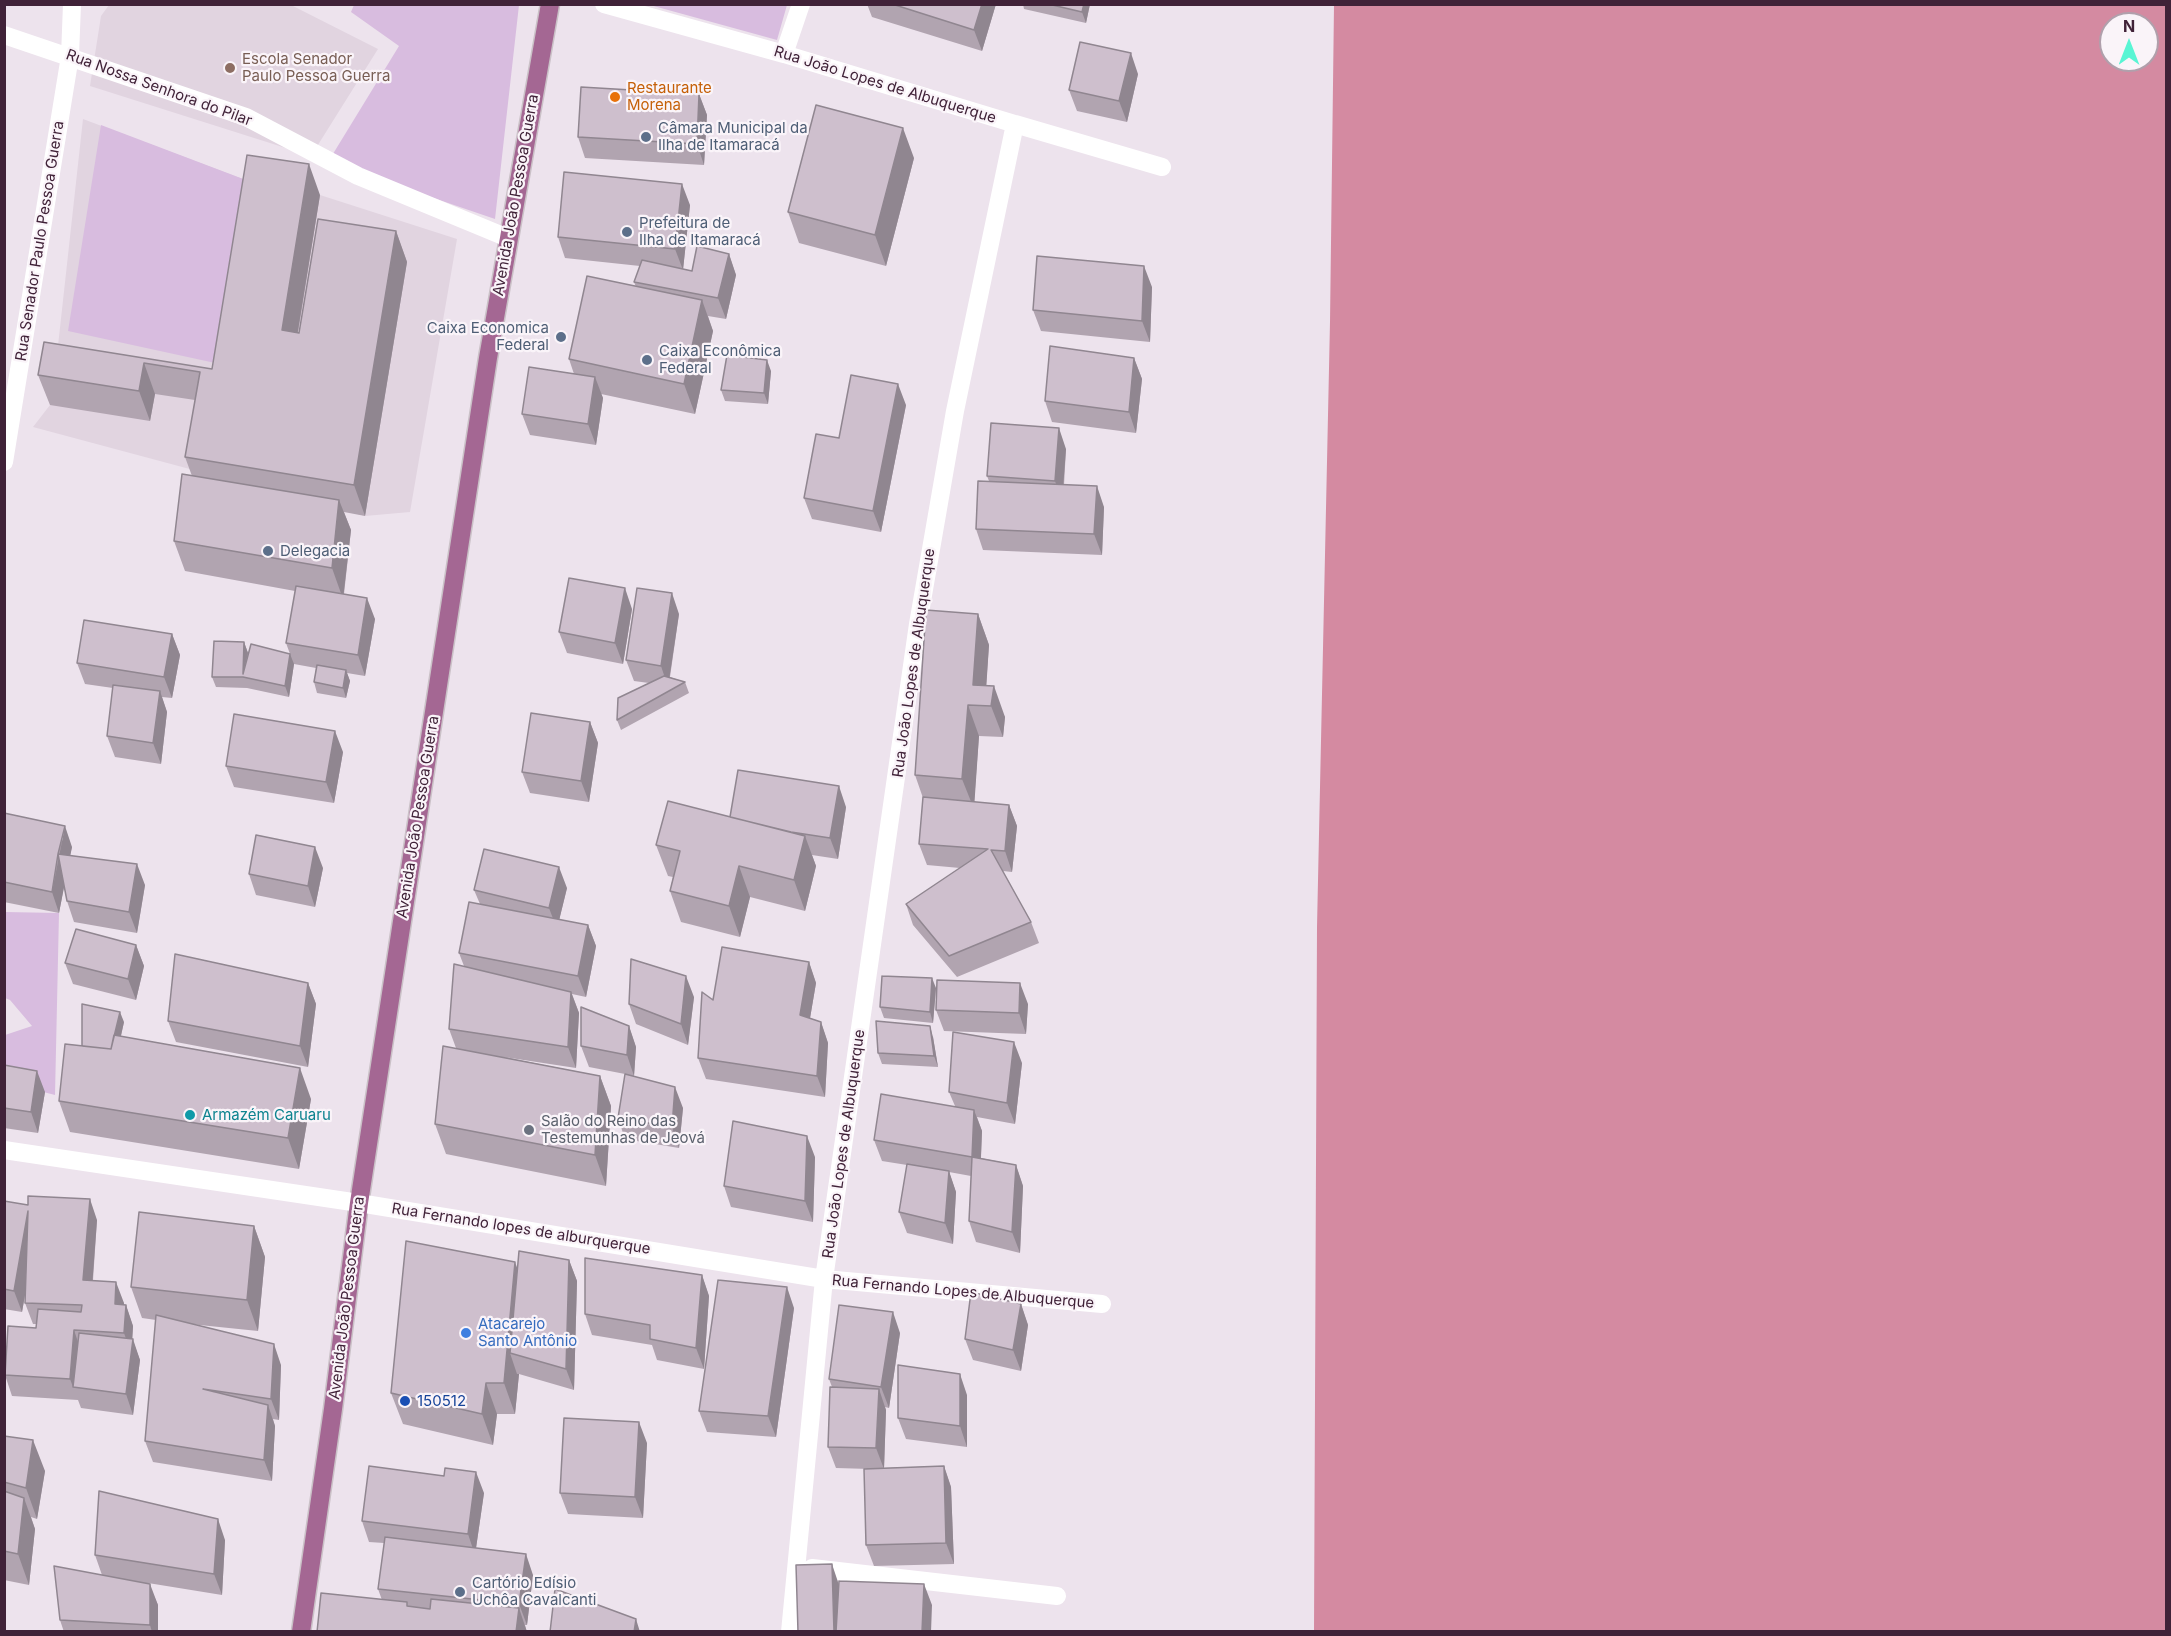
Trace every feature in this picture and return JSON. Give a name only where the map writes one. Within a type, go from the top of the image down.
[{"type":"main road","name":"Avenida João Pessoa Guerra","points":[[301,1632],[333,1409],[359,1203],[508,238],[550,4]]},
{"type":"street","name":"Rua Senador Paulo Pessoa Guerra","points":[[4,462],[70,56],[72,4]]},
{"type":"street","name":"Rua João Lopes de Albuquerque","points":[[604,4],[784,54],[1015,124],[955,411],[918,624],[824,1279],[790,1632]]},
{"type":"street","points":[[784,54],[801,4]]},
{"type":"street","name":"Rua Nossa Senhora do Pilar","points":[[4,34],[246,117],[358,177],[508,238]]},
{"type":"street","points":[[1015,124],[1162,167]]},
{"type":"street","name":"Rua Fernando lopes de alburquerque","points":[[4,1150],[359,1203],[824,1279]]},
{"type":"street","name":"Rua Fernando Lopes de Albuquerque","points":[[824,1279],[1102,1304]]},
{"type":"street","points":[[795,1566],[1057,1596]]},
{"type":"shaded area","name":"Escola Senador Paulo Pessoa Guerra","points":[[109,5],[291,5],[378,49],[311,156],[90,86],[101,16]]},
{"type":"shaded area","points":[[354,5],[519,5],[495,219],[328,162],[399,46],[351,12]]},
{"type":"shaded area","points":[[650,5],[787,5],[777,40]]},
{"type":"shaded area","points":[[1334,5],[2166,5],[2166,1631],[1314,1631],[1317,927],[1330,322]]},
{"type":"shaded area","points":[[83,119],[259,185],[320,195],[457,239],[410,512],[365,516],[33,427],[50,405]]},
{"type":"shaded area","points":[[101,125],[259,185],[229,366],[68,331]]},
{"type":"shaded area","points":[[5,912],[59,913],[55,1095],[5,1082],[5,1035],[32,1026],[10,1000],[5,998]]},
{"type":"building","points":[[892,4],[982,4],[974,30]]},
{"type":"building","points":[[1048,4],[1084,4],[1082,12]]},
{"type":"building","points":[[1080,42],[1131,53],[1119,101],[1069,90]]},
{"type":"building","points":[[581,87],[699,94],[697,144],[578,137]]},
{"type":"building","points":[[816,105],[903,128],[875,235],[788,212]]},
{"type":"building","points":[[247,155],[309,164],[282,330],[299,333],[318,219],[396,231],[354,485],[185,457],[200,372],[144,363],[139,391],[38,375],[44,342],[212,369]]},
{"type":"building","name":"Prefeitura de Ilha de Itamaracá","points":[[564,172],[682,184],[675,249],[558,237]]},
{"type":"building","points":[[697,246],[729,254],[718,298],[634,282],[642,260],[692,271]]},
{"type":"building","points":[[1037,256],[1144,266],[1142,321],[1033,310]]},
{"type":"building","points":[[587,276],[702,300],[684,384],[569,359]]},
{"type":"building","points":[[1050,346],[1134,358],[1129,412],[1045,401]]},
{"type":"building","points":[[727,355],[767,360],[764,393],[721,390]]},
{"type":"building","points":[[529,367],[595,377],[588,424],[522,414]]},
{"type":"building","points":[[851,375],[898,384],[873,511],[804,498],[816,434],[839,438]]},
{"type":"building","points":[[991,423],[1059,428],[1055,481],[987,476]]},
{"type":"building","points":[[182,474],[339,500],[332,568],[174,541]]},
{"type":"building","points":[[978,481],[1097,486],[1094,534],[976,529]]},
{"type":"building","points":[[569,578],[625,588],[615,643],[559,632]]},
{"type":"building","points":[[296,586],[367,598],[358,655],[286,643]]},
{"type":"building","points":[[637,588],[672,593],[661,666],[626,660]]},
{"type":"building","points":[[926,610],[978,614],[973,685],[994,686],[991,706],[968,705],[962,779],[915,775]]},
{"type":"building","points":[[84,620],[172,634],[164,677],[77,663]]},
{"type":"building","points":[[214,641],[244,642],[243,674],[251,644],[290,654],[285,686],[243,677],[212,677]]},
{"type":"building","points":[[317,665],[346,670],[343,688],[314,682]]},
{"type":"building","points":[[664,676],[685,682],[617,720],[618,698]]},
{"type":"building","points":[[113,685],[160,691],[153,743],[107,736]]},
{"type":"building","points":[[531,713],[590,722],[581,781],[522,772]]},
{"type":"building","points":[[234,714],[335,731],[326,782],[226,766]]},
{"type":"building","points":[[738,770],[839,786],[830,838],[791,832],[730,817]]},
{"type":"building","points":[[923,797],[1009,805],[1005,851],[991,850],[1031,922],[949,956],[906,904],[988,849],[919,844]]},
{"type":"building","points":[[668,801],[805,836],[794,880],[739,866],[729,906],[670,891],[680,851],[656,845]]},
{"type":"building","points":[[4,813],[65,826],[52,892],[4,882]]},
{"type":"building","points":[[256,835],[315,847],[308,886],[249,874]]},
{"type":"building","points":[[484,849],[559,867],[549,908],[474,890]]},
{"type":"building","points":[[58,854],[137,864],[129,912],[67,901]]},
{"type":"building","points":[[469,902],[588,925],[578,976],[459,953]]},
{"type":"building","points":[[76,929],[136,945],[128,979],[65,963]]},
{"type":"building","points":[[722,947],[809,962],[800,1015],[821,1022],[817,1076],[698,1058],[702,992],[713,1000]]},
{"type":"building","points":[[175,954],[308,983],[300,1046],[168,1021]]},
{"type":"building","points":[[631,959],[686,976],[681,1024],[629,1004]]},
{"type":"building","points":[[454,964],[571,992],[568,1047],[449,1029]]},
{"type":"building","points":[[882,976],[932,978],[930,1012],[880,1007]]},
{"type":"building","points":[[937,980],[1020,983],[1019,1013],[936,1010]]},
{"type":"building","points":[[82,1004],[120,1012],[111,1049],[82,1046]]},
{"type":"building","points":[[581,1007],[629,1026],[627,1055],[581,1046]]},
{"type":"building","points":[[876,1021],[930,1026],[934,1056],[878,1053]]},
{"type":"building","points":[[953,1032],[1014,1042],[1007,1103],[949,1092]]},
{"type":"building","points":[[114,1035],[300,1068],[288,1138],[59,1101],[65,1044],[111,1049]]},
{"type":"building","points":[[443,1046],[600,1076],[595,1155],[435,1124]]},
{"type":"building","points":[[4,1065],[37,1071],[31,1112],[4,1108]]},
{"type":"building","points":[[625,1074],[675,1087],[672,1127],[618,1118]]},
{"type":"building","points":[[881,1094],[974,1110],[972,1157],[874,1140]]},
{"type":"building","points":[[733,1121],[807,1136],[805,1201],[724,1186]]},
{"type":"building","points":[[972,1157],[1016,1165],[1012,1232],[969,1221]]},
{"type":"building","points":[[907,1164],[949,1171],[945,1223],[899,1212]]},
{"type":"building","points":[[28,1196],[90,1199],[83,1280],[116,1282],[115,1304],[126,1305],[124,1333],[74,1330],[70,1379],[5,1375],[8,1326],[36,1328],[38,1309],[81,1312],[82,1305],[25,1303],[28,1211],[14,1291],[4,1289],[4,1201],[28,1205]]},
{"type":"building","points":[[139,1212],[254,1226],[247,1300],[131,1287]]},
{"type":"building","name":"Atacarejo Santo Antônio","points":[[406,1241],[515,1262],[504,1383],[486,1383],[482,1414],[391,1393]]},
{"type":"building","points":[[519,1251],[569,1260],[566,1369],[510,1353]]},
{"type":"building","points":[[585,1258],[702,1275],[696,1348],[650,1339],[650,1325],[585,1314]]},
{"type":"building","points":[[718,1280],[787,1287],[768,1416],[699,1411]]},
{"type":"building","points":[[971,1292],[1021,1304],[1013,1350],[965,1339]]},
{"type":"building","points":[[839,1305],[893,1312],[881,1387],[829,1379]]},
{"type":"building","points":[[156,1315],[274,1344],[271,1399],[203,1389],[268,1405],[264,1460],[145,1441]]},
{"type":"building","points":[[79,1333],[133,1339],[126,1394],[73,1387]]},
{"type":"building","points":[[898,1365],[960,1374],[960,1426],[898,1418]]},
{"type":"building","points":[[830,1387],[879,1389],[876,1448],[828,1447]]},
{"type":"building","points":[[564,1418],[639,1422],[635,1497],[560,1493]]},
{"type":"building","points":[[4,1436],[33,1440],[26,1488],[4,1482]]},
{"type":"building","points":[[369,1466],[444,1476],[445,1468],[476,1472],[468,1534],[362,1521]]},
{"type":"building","points":[[944,1466],[946,1543],[866,1545],[864,1469]]},
{"type":"building","points":[[4,1491],[24,1498],[18,1554],[4,1551]]},
{"type":"building","points":[[99,1491],[218,1519],[214,1574],[95,1555]]},
{"type":"building","points":[[385,1537],[526,1554],[519,1604],[378,1589]]},
{"type":"building","points":[[832,1564],[834,1632],[798,1632],[796,1565]]},
{"type":"building","points":[[54,1566],[150,1584],[150,1625],[60,1620]]},
{"type":"building","points":[[839,1581],[924,1584],[922,1632],[836,1632]]},
{"type":"building","points":[[555,1589],[636,1619],[634,1632],[550,1632]]},
{"type":"building","points":[[321,1593],[407,1602],[407,1606],[430,1609],[431,1599],[519,1608],[516,1632],[317,1632]]},
{"type":"place","name":"Escola Senador Paulo Pessoa Guerra","points":[[230,68]]},
{"type":"place","name":"Restaurante Morena","points":[[615,97]]},
{"type":"place","name":"Câmara Municipal da Ilha de Itamaracá","points":[[646,137]]},
{"type":"place","name":"Prefeitura de Ilha de Itamaracá","points":[[627,232]]},
{"type":"place","name":"Caixa Economica Federal","points":[[561,337]]},
{"type":"place","name":"Caixa Econômica Federal","points":[[647,360]]},
{"type":"place","name":"Delegacia","points":[[268,551]]},
{"type":"place","name":"Armazém Caruaru","points":[[190,1115]]},
{"type":"place","name":"Salão do Reino das Testemunhas de Jeová","points":[[529,1130]]},
{"type":"place","name":"Atacarejo Santo Antônio","points":[[466,1333]]},
{"type":"place","name":"150512","points":[[405,1401]]},
{"type":"place","name":"Cartório Edísio Uchôa Cavalcanti","points":[[460,1592]]}]
